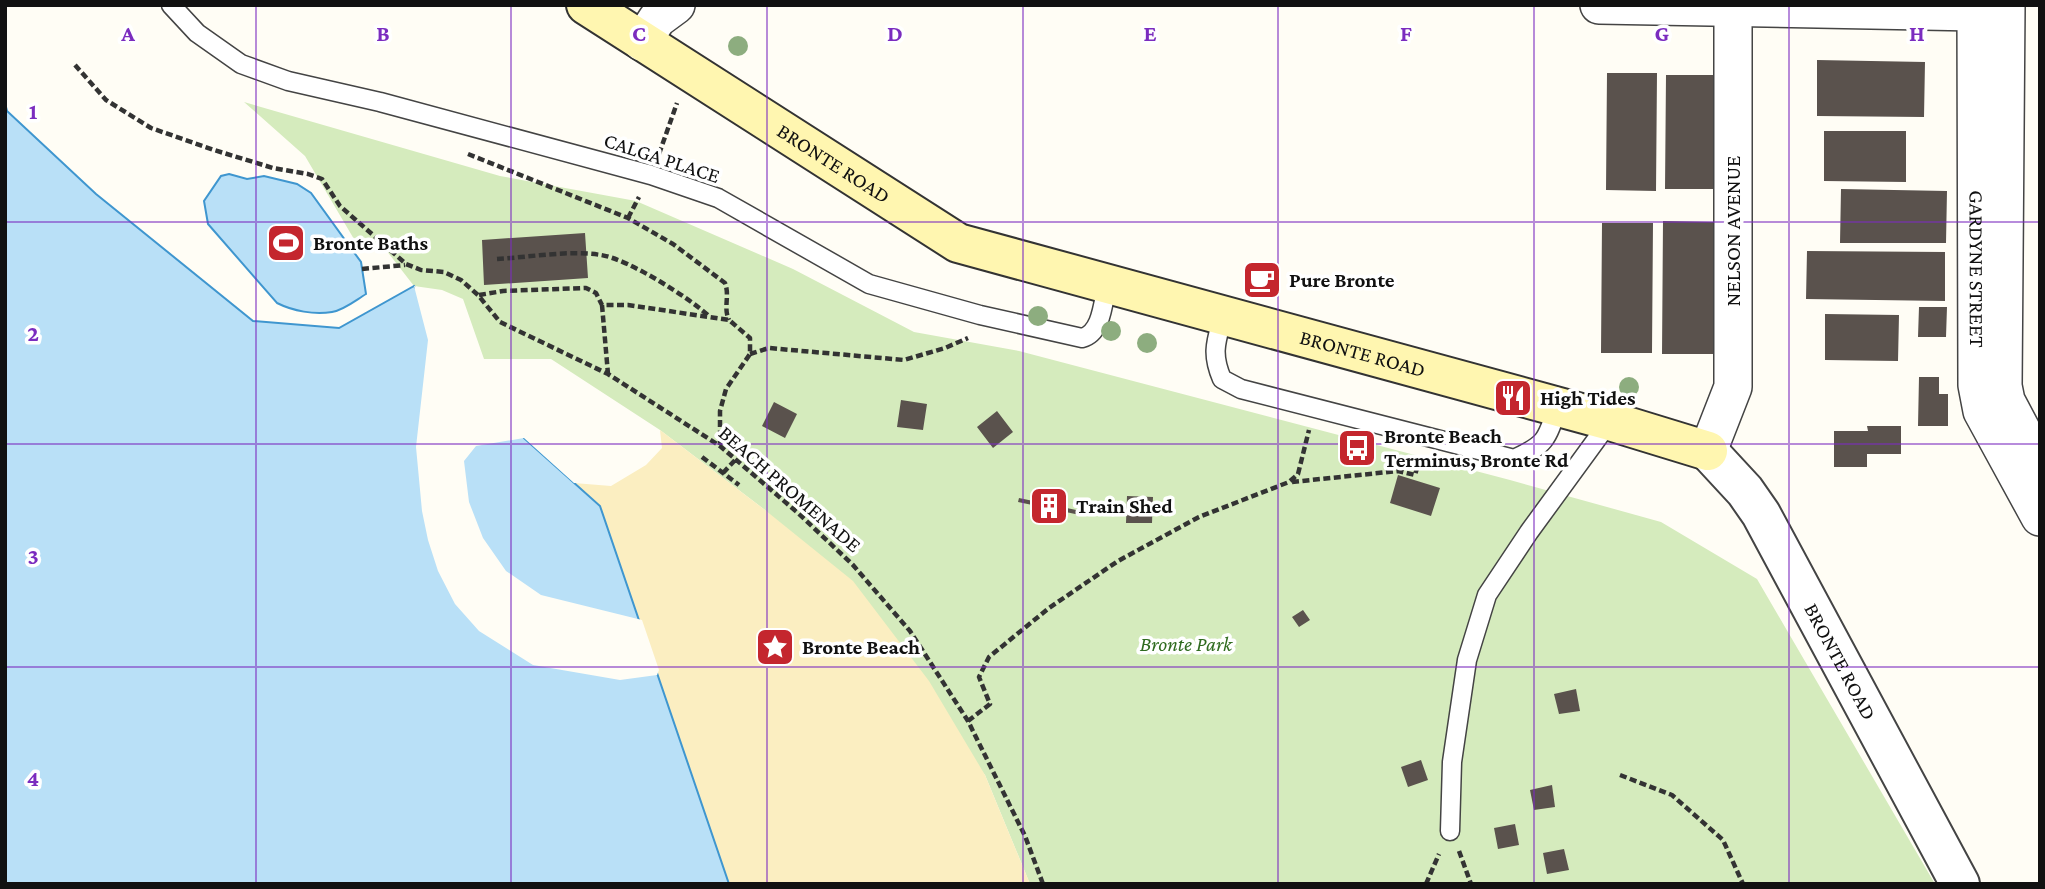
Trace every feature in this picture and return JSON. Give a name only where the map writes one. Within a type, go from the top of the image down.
[{"type":"main road","name":"BRONTE ROAD","points":[[586,5],[958,243],[1708,450]]},
{"type":"street","points":[[642,42],[657,19],[676,5]]},
{"type":"street","points":[[1600,5],[1986,8]]},
{"type":"street","name":"NELSON AVENUE","points":[[1708,450],[1732,387],[1733,7]]},
{"type":"street","name":"GARDYNE STREET","points":[[1986,8],[2003,386],[2006,401],[2040,464]]},
{"type":"street","name":"GARDYNE STREET","points":[[1986,8],[1977,385],[1982,411],[2040,517]]},
{"type":"street","name":"BRONTE ROAD","points":[[1708,450],[1745,491],[1761,514],[1960,884]]},
{"type":"lane","name":"CALGA PLACE","points":[[171,5],[197,33],[241,64],[288,81],[380,102],[651,175],[718,198],[869,284],[980,315],[1082,338],[1089,336],[1096,328],[1107,285]]},
{"type":"lane","points":[[1223,316],[1214,347],[1214,361],[1222,379],[1241,389],[1514,459],[1536,449],[1550,432],[1557,408]]},
{"type":"lane","points":[[1450,831],[1452,762],[1466,660],[1487,595],[1610,421]]},
{"type":"path","name":"BEACH PROMENADE","points":[[75,65],[106,100],[151,128],[214,150],[322,179],[345,211],[406,264],[421,270],[444,272],[461,280],[500,322],[608,374],[736,459],[853,565],[910,631],[968,721],[1025,836],[1042,884]]},
{"type":"path","points":[[628,218],[651,175],[688,70]]},
{"type":"path","points":[[464,153],[628,218],[673,244],[725,283],[726,314],[729,320],[750,338],[750,354],[726,389],[720,411],[720,446]]},
{"type":"path","points":[[497,260],[587,254],[605,256],[695,302],[711,317]]},
{"type":"path","points":[[362,270],[406,264]]},
{"type":"path","points":[[478,296],[503,291],[586,288],[596,293],[602,305],[608,374]]},
{"type":"path","points":[[602,305],[628,305],[729,320]]},
{"type":"path","points":[[750,354],[769,348],[904,360],[945,348],[976,334],[980,315]]},
{"type":"path","points":[[1289,482],[1298,474],[1314,408]]},
{"type":"path","points":[[702,457],[739,485]]},
{"type":"path","points":[[723,473],[736,459]]},
{"type":"path","points":[[968,721],[990,704],[979,677],[989,657],[1049,608],[1118,561],[1199,517],[1289,482],[1398,471],[1415,475]]},
{"type":"path","points":[[1620,775],[1672,795],[1713,831],[1723,840],[1743,884]]},
{"type":"path","points":[[1426,884],[1450,831]]},
{"type":"path","points":[[1450,831],[1471,884]]},
{"type":"green space","name":"Bronte Park","points":[[244,102],[500,176],[636,201],[793,269],[914,332],[1019,351],[1661,522],[1757,579],[1935,884],[1030,884],[985,775],[765,510],[660,430],[551,359],[484,359],[463,299],[442,290],[414,286],[386,250],[361,251],[305,156]]},
{"type":"sand","name":"Bronte Beach","points":[[660,430],[853,581],[929,681],[985,775],[1030,884],[729,884],[600,506],[574,483],[611,486],[646,465],[662,448]]},
{"type":"water","points":[[5,103],[7,111],[96,194],[253,321],[339,328],[414,286],[524,438],[600,506],[729,884],[5,884]]},
{"type":"water","name":"Bronte Baths","points":[[229,174],[247,179],[264,176],[297,184],[311,193],[361,262],[366,294],[341,309],[325,313],[304,312],[277,303],[208,224],[204,201],[221,176]]},
{"type":"pier","points":[[414,286],[418,287],[526,436],[579,483],[574,483],[524,438],[476,446],[464,461],[469,502],[483,538],[506,571],[541,595],[642,620],[659,670],[657,675],[620,680],[533,665],[479,631],[455,604],[438,571],[422,511],[416,447],[428,340]]},
{"type":"building","points":[[1817,60],[1925,62],[1924,117],[1817,116]]},
{"type":"building","points":[[1607,73],[1657,73],[1656,191],[1606,190]]},
{"type":"building","points":[[1666,75],[1717,75],[1716,189],[1665,189]]},
{"type":"building","points":[[1824,131],[1906,131],[1906,182],[1824,181]]},
{"type":"building","points":[[1841,189],[1947,191],[1946,243],[1840,243]]},
{"type":"building","points":[[1663,221],[1715,222],[1714,354],[1662,354]]},
{"type":"building","points":[[1602,223],[1653,223],[1652,353],[1601,353]]},
{"type":"building","points":[[585,233],[588,278],[484,285],[482,240]]},
{"type":"building","points":[[1807,251],[1945,252],[1945,301],[1806,299]]},
{"type":"building","points":[[1919,307],[1947,307],[1946,337],[1918,337]]},
{"type":"building","points":[[1825,314],[1899,315],[1898,361],[1825,360]]},
{"type":"building","points":[[1919,377],[1939,377],[1939,394],[1948,394],[1948,426],[1918,426]]},
{"type":"building","points":[[901,400],[927,404],[923,430],[897,427]]},
{"type":"building","points":[[774,402],[797,414],[785,438],[762,426]]},
{"type":"building","points":[[997,411],[1013,432],[993,448],[977,427]]},
{"type":"building","points":[[1867,426],[1901,426],[1901,454],[1867,454],[1867,467],[1834,467],[1834,431],[1868,431]]},
{"type":"building","points":[[1398,475],[1440,488],[1431,516],[1390,503]]},
{"type":"building","points":[[1127,496],[1153,497],[1152,523],[1126,523]]},
{"type":"building","name":"Train Shed","points":[[1019,498],[1081,511],[1080,515],[1018,502]]},
{"type":"building","points":[[1303,610],[1310,620],[1299,627],[1292,617]]},
{"type":"building","points":[[1576,689],[1580,711],[1559,714],[1554,694]]},
{"type":"building","points":[[1421,760],[1428,780],[1408,787],[1401,767]]},
{"type":"building","points":[[1552,785],[1555,807],[1534,810],[1530,790]]},
{"type":"building","points":[[1515,824],[1519,845],[1498,849],[1494,828]]},
{"type":"building","points":[[1564,849],[1569,870],[1547,874],[1543,853]]},
{"type":"place","name":"Bronte Baths","points":[[286,243]]},
{"type":"place","name":"Pure Bronte","points":[[1262,280]]},
{"type":"place","name":"High Tides","points":[[1513,398]]},
{"type":"place","name":"Bronte Beach Terminus, Bronte Rd","points":[[1357,448]]},
{"type":"place","name":"Train Shed","points":[[1049,506]]},
{"type":"place","name":"Bronte Beach","points":[[775,647]]}]
